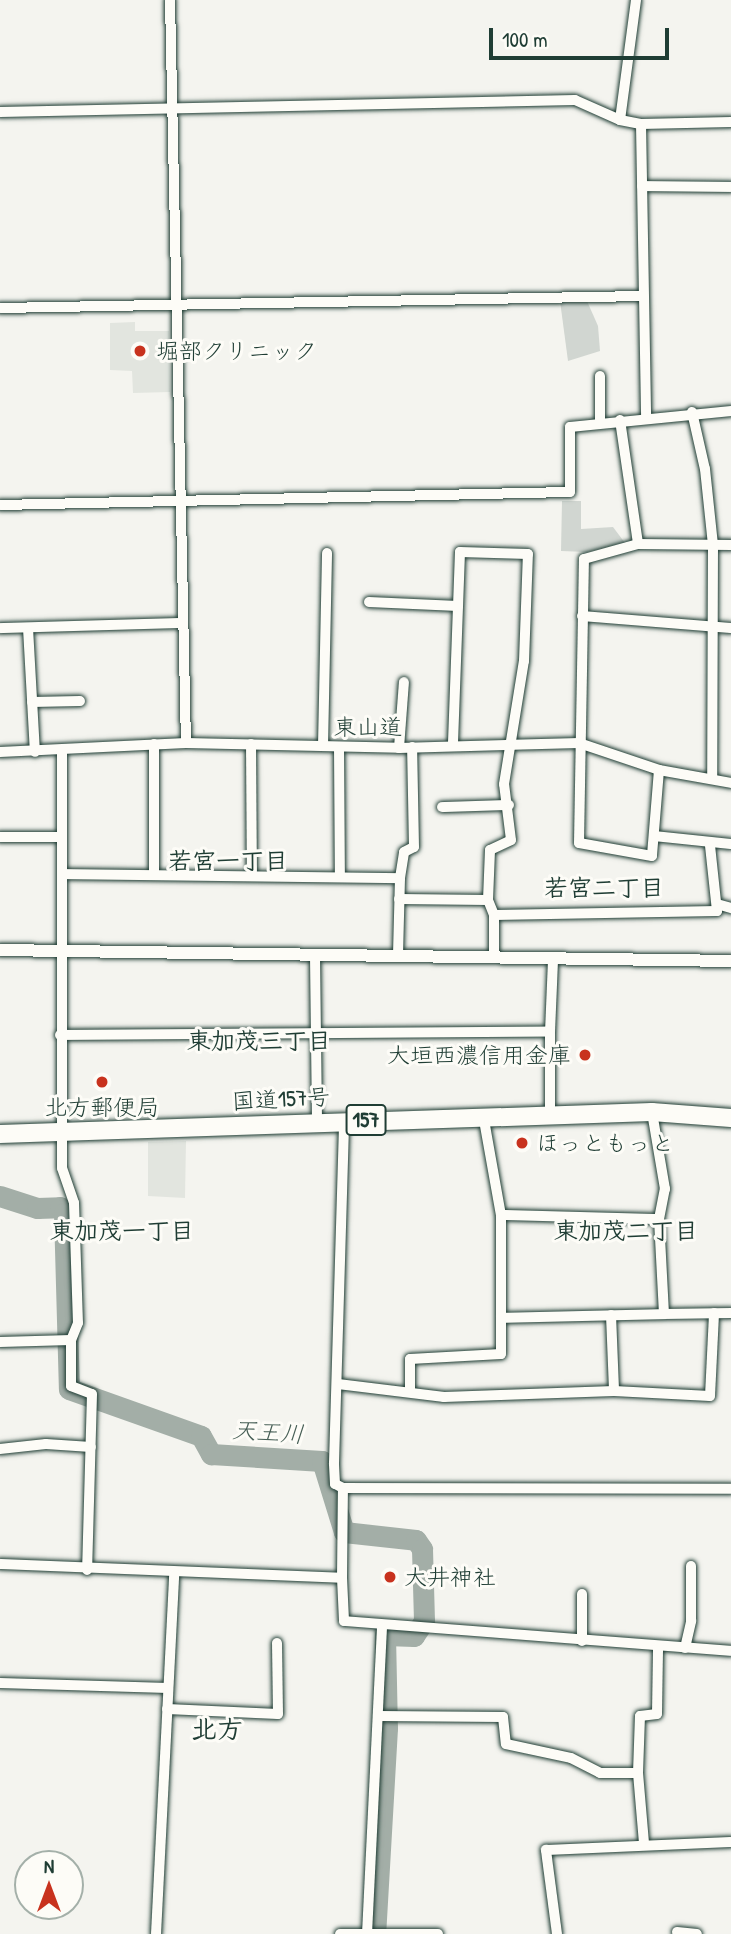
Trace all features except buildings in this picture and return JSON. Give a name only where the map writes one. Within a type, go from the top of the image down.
[{"type":"highway","name":"国道157号","points":[[0,1134],[344,1120],[550,1118],[652,1112],[731,1118]]},
{"type":"street","points":[[170,0],[186,743]]},
{"type":"street","points":[[620,120],[636,0]]},
{"type":"street","points":[[0,112],[575,100],[620,120],[641,124],[731,122]]},
{"type":"street","points":[[641,124],[646,417]]},
{"type":"street","points":[[642,186],[731,187]]},
{"type":"street","points":[[0,308],[640,296]]},
{"type":"street","points":[[600,376],[600,423]]},
{"type":"street","points":[[0,505],[570,492],[570,427],[692,412],[731,411]]},
{"type":"street","points":[[692,412],[705,469],[713,545],[712,778]]},
{"type":"street","points":[[620,420],[638,544]]},
{"type":"street","points":[[659,770],[652,856],[579,843],[584,559],[638,544],[731,545]]},
{"type":"street","points":[[453,744],[460,552],[528,554],[524,661],[504,784],[509,805],[511,840],[490,850],[488,900],[494,915],[494,958]]},
{"type":"street","points":[[323,746],[327,553]]},
{"type":"street","points":[[369,602],[458,606]]},
{"type":"street","points":[[582,616],[731,628]]},
{"type":"street","points":[[0,628],[183,623]]},
{"type":"street","points":[[28,628],[35,752]]},
{"type":"street","points":[[399,748],[404,682]]},
{"type":"street","points":[[32,702],[80,701]]},
{"type":"street","name":"東山道","points":[[0,752],[186,743],[399,748],[453,744],[579,743],[659,770],[731,783]]},
{"type":"street","points":[[154,744],[154,875]]},
{"type":"street","points":[[251,744],[252,876]]},
{"type":"street","points":[[339,747],[340,876]]},
{"type":"street","points":[[398,955],[400,878],[404,852],[414,847],[412,747]]},
{"type":"street","points":[[61,751],[62,1168],[74,1203],[78,1323],[71,1340],[71,1386],[92,1394],[87,1570]]},
{"type":"street","points":[[442,807],[509,805]]},
{"type":"street","points":[[654,836],[710,845],[731,844]]},
{"type":"street","points":[[0,837],[60,837]]},
{"type":"street","points":[[494,915],[717,911],[710,845]]},
{"type":"street","points":[[62,874],[400,878]]},
{"type":"street","points":[[399,899],[488,900]]},
{"type":"street","points":[[716,904],[731,908]]},
{"type":"street","points":[[0,950],[731,961]]},
{"type":"street","points":[[315,956],[317,1123]]},
{"type":"street","points":[[550,1118],[553,960]]},
{"type":"street","points":[[60,1035],[316,1031],[551,1032]]},
{"type":"street","points":[[652,1112],[665,1189],[659,1219],[664,1314]]},
{"type":"street","points":[[344,1120],[335,1483],[343,1488],[731,1489]]},
{"type":"street","points":[[410,1390],[410,1359],[501,1354],[501,1215],[484,1120]]},
{"type":"street","points":[[501,1215],[659,1219]]},
{"type":"street","points":[[501,1318],[731,1312]]},
{"type":"street","points":[[338,1384],[410,1390],[444,1397],[614,1391],[710,1396],[714,1313]]},
{"type":"street","points":[[611,1315],[614,1391]]},
{"type":"street","points":[[0,1342],[71,1340]]},
{"type":"street","points":[[0,1449],[46,1444],[92,1447]]},
{"type":"street","points":[[343,1488],[344,1621],[382,1627],[731,1651]]},
{"type":"street","points":[[0,1564],[174,1574],[342,1578]]},
{"type":"street","points":[[685,1648],[691,1621],[691,1566]]},
{"type":"street","points":[[156,1934],[174,1574]]},
{"type":"street","points":[[582,1594],[582,1641]]},
{"type":"street","points":[[367,1933],[382,1627]]},
{"type":"street","points":[[167,1709],[278,1714],[277,1643]]},
{"type":"street","points":[[644,1843],[638,1773],[640,1716],[657,1714],[657,1647]]},
{"type":"street","points":[[0,1684],[168,1688]]},
{"type":"street","points":[[379,1716],[503,1717],[506,1744],[571,1758],[600,1773],[638,1773]]},
{"type":"street","points":[[557,1934],[545,1850],[644,1843],[731,1842]]},
{"type":"street","points":[[677,1932],[697,1934]]},
{"type":"street","points":[[341,1934],[438,1934]]},
{"type":"shaded area","points":[[560,301],[587,301],[598,326],[600,351],[568,361]]},
{"type":"shaded area","name":"堀部クリニック","points":[[135,322],[135,331],[169,331],[170,392],[133,393],[132,371],[110,370],[110,323]]},
{"type":"shaded area","points":[[562,501],[581,501],[581,529],[613,527],[625,543],[587,552],[561,551]]},
{"type":"shaded area","points":[[186,1141],[185,1198],[148,1196],[148,1142]]},
{"type":"waterway","name":"天王川","points":[[0,1196],[37,1208],[60,1207],[64,1213],[69,1389],[201,1436],[211,1454],[322,1461],[344,1532],[416,1540],[422,1549],[424,1621],[414,1636],[385,1635],[387,1728],[375,1934]]},
{"type":"place","name":"堀部クリニック","points":[[140,351]]},
{"type":"place","name":"大垣西濃信用金庫","points":[[585,1055]]},
{"type":"place","name":"北方郵便局","points":[[102,1082]]},
{"type":"place","name":"ほっともっと","points":[[522,1143]]},
{"type":"place","name":"大井神社","points":[[390,1577]]},
{"type":"district","name":"若宮一丁目","points":[[228,861]]},
{"type":"district","name":"若宮二丁目","points":[[604,888]]},
{"type":"district","name":"東加茂三丁目","points":[[259,1041]]},
{"type":"district","name":"東加茂一丁目","points":[[122,1231]]},
{"type":"district","name":"東加茂二丁目","points":[[626,1231]]},
{"type":"district","name":"北方","points":[[217,1729]]}]
